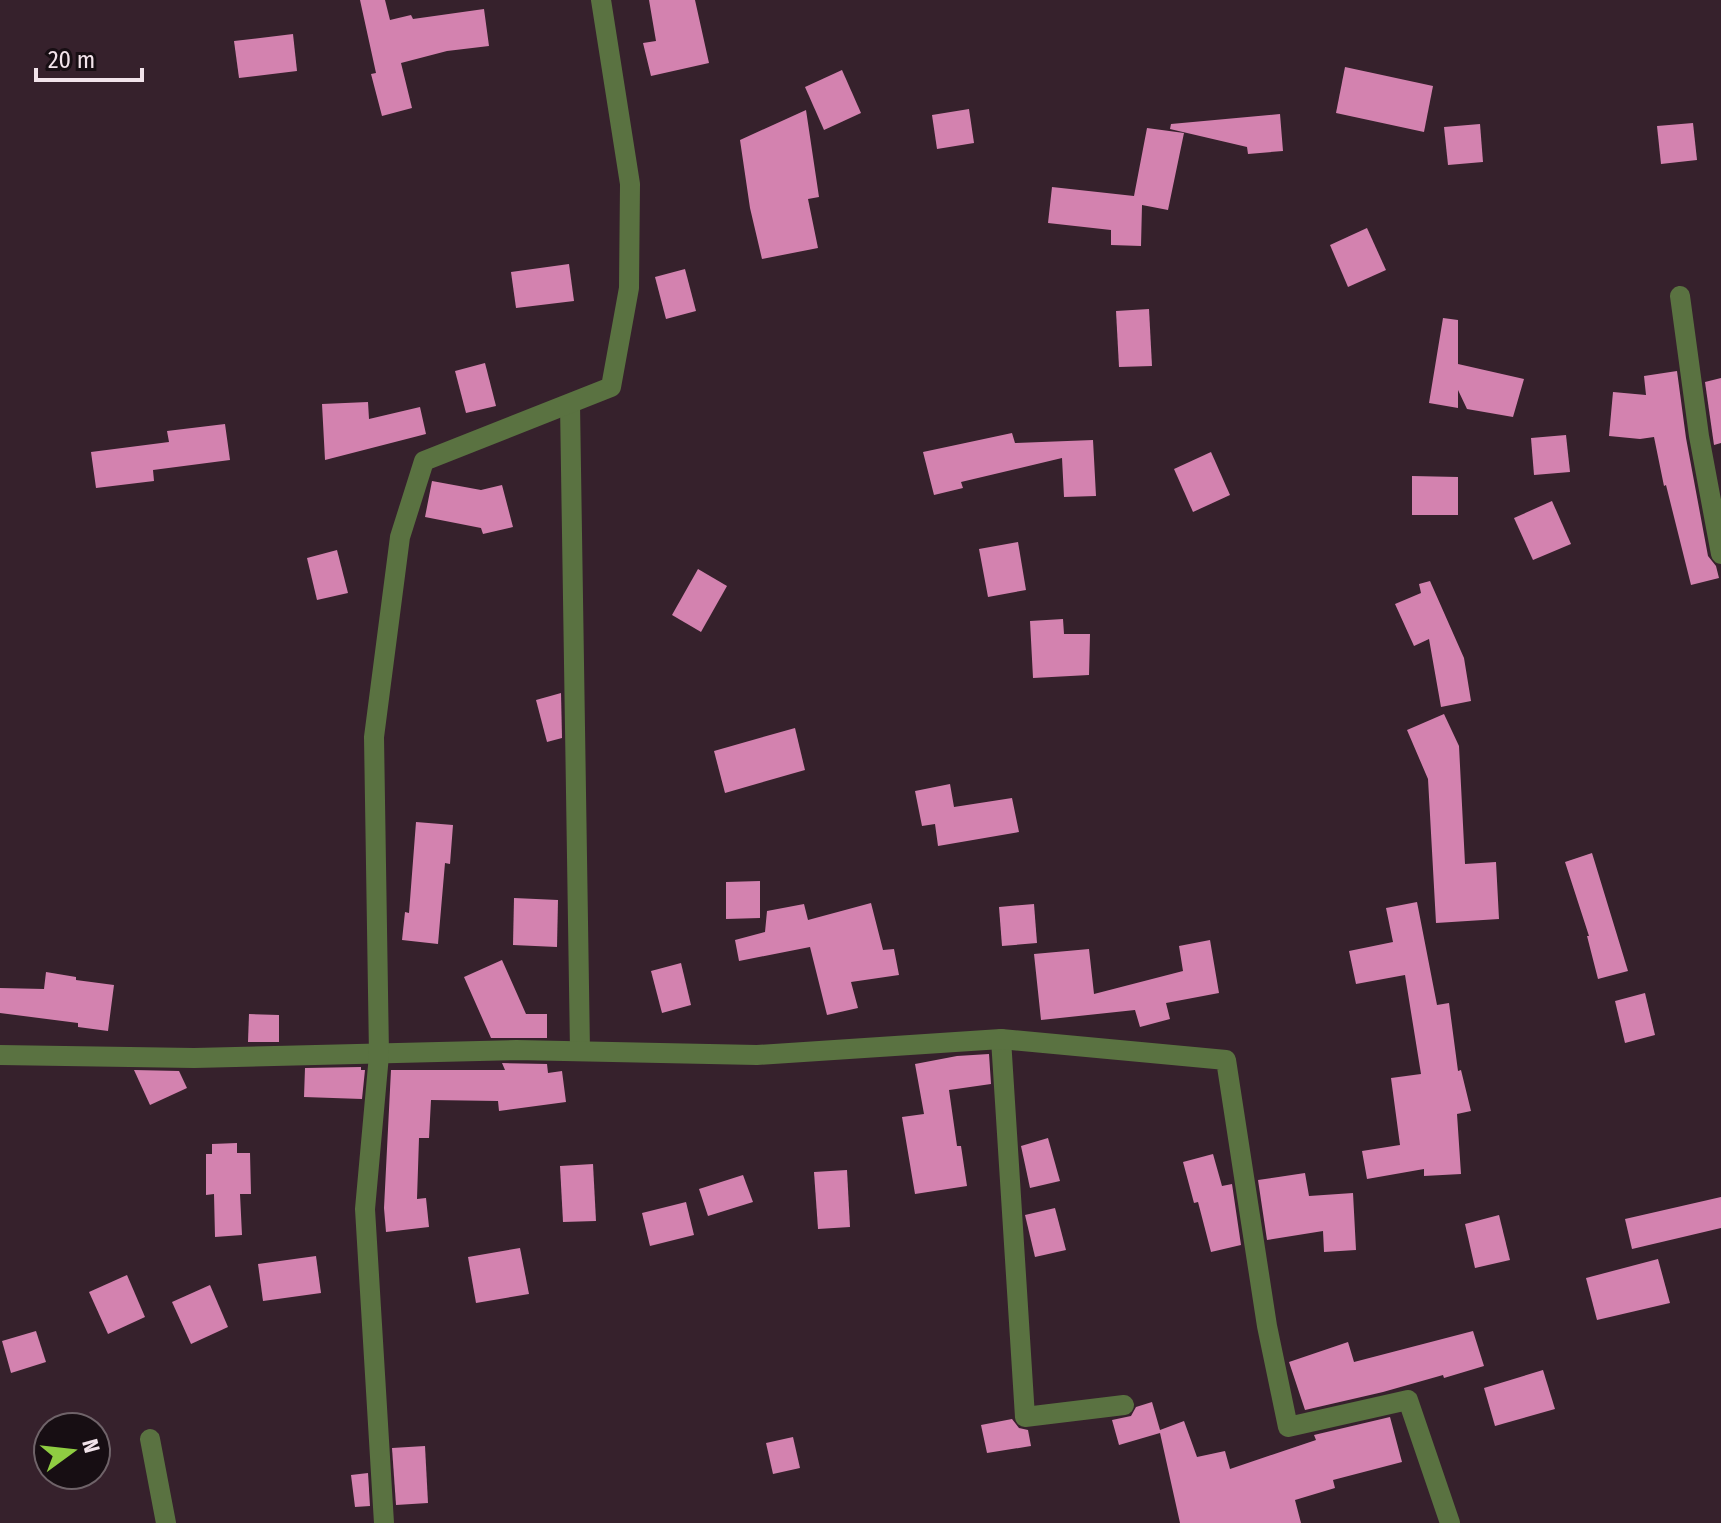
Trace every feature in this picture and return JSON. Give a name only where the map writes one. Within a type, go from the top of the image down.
[{"type":"street","points":[[384,1523],[365,1209],[379,1055],[374,737],[400,537],[424,461],[611,387],[629,288],[630,184],[601,0]]},
{"type":"street","points":[[1680,296],[1699,436],[1721,554]]},
{"type":"street","points":[[570,404],[580,1051]]},
{"type":"street","points":[[1001,1039],[1025,1417],[1124,1405]]},
{"type":"street","points":[[0,1055],[194,1058],[516,1050],[757,1055],[1001,1039],[1226,1060],[1267,1326],[1288,1427],[1408,1400],[1450,1523]]},
{"type":"street","points":[[150,1439],[166,1523]]},
{"type":"building","points":[[360,0],[385,0],[390,20],[411,15],[413,19],[484,9],[489,46],[447,51],[401,63],[412,108],[382,116],[371,74],[376,73]]},
{"type":"building","points":[[649,0],[695,0],[709,63],[651,76],[643,43],[656,41]]},
{"type":"building","points":[[293,34],[297,71],[239,78],[234,41]]},
{"type":"building","points":[[1345,67],[1433,86],[1424,132],[1336,113]]},
{"type":"building","points":[[842,70],[861,113],[824,130],[805,87]]},
{"type":"building","points":[[969,109],[974,143],[937,149],[932,115]]},
{"type":"building","points":[[806,110],[819,197],[808,199],[818,248],[762,259],[750,208],[740,140]]},
{"type":"building","points":[[1280,114],[1283,151],[1248,154],[1247,147],[1170,129],[1171,124]]},
{"type":"building","points":[[1693,123],[1697,160],[1661,164],[1657,126]]},
{"type":"building","points":[[1480,124],[1483,162],[1448,165],[1444,127]]},
{"type":"building","points":[[1147,128],[1184,133],[1168,210],[1142,205],[1141,246],[1111,245],[1111,230],[1048,223],[1052,187],[1134,196]]},
{"type":"building","points":[[1367,228],[1386,270],[1348,287],[1330,245]]},
{"type":"building","points":[[569,264],[574,301],[516,308],[511,272]]},
{"type":"building","points":[[685,269],[696,311],[666,319],[655,277]]},
{"type":"building","points":[[1149,309],[1152,366],[1119,367],[1116,311]]},
{"type":"building","points":[[1443,318],[1458,320],[1458,364],[1524,379],[1513,417],[1467,409],[1458,390],[1458,408],[1429,403]]},
{"type":"building","points":[[485,363],[496,406],[466,413],[455,371]]},
{"type":"building","points":[[1677,371],[1708,556],[1716,566],[1719,578],[1691,585],[1654,437],[1609,436],[1613,392],[1646,395],[1644,376]]},
{"type":"building","points":[[1721,378],[1721,443],[1714,445],[1705,382]]},
{"type":"building","points":[[368,402],[369,419],[420,407],[426,434],[325,460],[322,404]]},
{"type":"building","points":[[225,424],[230,460],[153,470],[154,481],[96,488],[91,452],[169,442],[167,431]]},
{"type":"building","points":[[1012,433],[1015,443],[1093,440],[1096,496],[1064,497],[1062,458],[961,482],[963,488],[934,495],[923,452]]},
{"type":"building","points":[[1566,435],[1570,472],[1534,475],[1531,438]]},
{"type":"building","points":[[1211,452],[1230,495],[1193,512],[1174,469]]},
{"type":"building","points":[[1412,476],[1458,477],[1458,515],[1412,515]]},
{"type":"building","points":[[432,481],[481,490],[502,485],[513,527],[483,534],[481,528],[425,517]]},
{"type":"building","points":[[1552,501],[1571,544],[1533,560],[1514,518]]},
{"type":"building","points":[[1018,542],[1026,590],[988,597],[979,549]]},
{"type":"building","points":[[337,550],[348,593],[317,600],[307,558]]},
{"type":"building","points":[[698,569],[727,586],[701,632],[672,615]]},
{"type":"building","points":[[1430,581],[1464,658],[1471,701],[1441,707],[1429,639],[1414,646],[1395,604],[1421,593],[1419,584]]},
{"type":"building","points":[[1063,619],[1064,634],[1090,634],[1089,675],[1033,678],[1030,621]]},
{"type":"building","points":[[561,693],[562,738],[547,742],[536,700]]},
{"type":"building","points":[[1444,714],[1459,746],[1465,864],[1496,862],[1499,919],[1436,923],[1428,779],[1407,730]]},
{"type":"building","points":[[795,728],[805,770],[725,793],[714,751]]},
{"type":"building","points":[[950,784],[954,807],[1012,798],[1019,832],[938,846],[935,824],[922,826],[915,791]]},
{"type":"building","points":[[416,822],[453,825],[450,864],[445,863],[438,944],[402,940],[405,912],[409,913]]},
{"type":"building","points":[[1592,853],[1628,971],[1598,979],[1589,936],[1565,862]]},
{"type":"building","points":[[760,881],[760,918],[726,919],[726,882]]},
{"type":"building","points":[[514,898],[558,900],[557,947],[513,945]]},
{"type":"building","points":[[1417,902],[1437,1005],[1449,1003],[1458,1071],[1461,1070],[1471,1111],[1457,1114],[1461,1174],[1424,1176],[1424,1169],[1367,1179],[1362,1151],[1400,1145],[1391,1078],[1421,1074],[1405,975],[1356,984],[1349,951],[1393,942],[1386,908]]},
{"type":"building","points":[[871,903],[883,950],[894,949],[899,975],[851,982],[858,1008],[827,1015],[810,947],[739,961],[735,940],[765,932],[767,911],[804,904],[808,920]]},
{"type":"building","points":[[1034,904],[1037,943],[1002,946],[999,907]]},
{"type":"building","points":[[1210,940],[1219,993],[1166,1003],[1170,1019],[1140,1027],[1135,1010],[1041,1020],[1034,954],[1089,949],[1094,994],[1183,971],[1179,946]]},
{"type":"building","points":[[502,960],[526,1014],[547,1014],[547,1038],[491,1038],[464,977]]},
{"type":"building","points":[[681,963],[691,1005],[662,1013],[651,971]]},
{"type":"building","points":[[46,972],[114,985],[108,1031],[78,1027],[78,1023],[0,1013],[0,988],[44,989]]},
{"type":"building","points":[[1645,993],[1655,1035],[1625,1043],[1615,1001]]},
{"type":"building","points":[[249,1014],[279,1015],[279,1042],[248,1042]]},
{"type":"building","points":[[989,1054],[991,1084],[949,1090],[957,1146],[961,1146],[967,1186],[915,1194],[902,1117],[924,1114],[915,1064]]},
{"type":"building","points":[[502,1063],[547,1064],[548,1073],[562,1071],[566,1102],[499,1111],[498,1101],[431,1100],[429,1138],[419,1138],[417,1199],[426,1198],[429,1227],[386,1232],[384,1208],[391,1070],[505,1070]]},
{"type":"building","points":[[361,1067],[365,1070],[362,1099],[304,1097],[305,1068]]},
{"type":"building","points":[[134,1070],[179,1071],[187,1088],[150,1105]]},
{"type":"building","points":[[1048,1138],[1060,1181],[1030,1188],[1021,1146]]},
{"type":"building","points":[[237,1143],[237,1153],[250,1153],[251,1194],[240,1194],[242,1235],[215,1237],[214,1194],[206,1195],[206,1154],[212,1154],[212,1144]]},
{"type":"building","points":[[1213,1154],[1222,1186],[1232,1184],[1241,1245],[1211,1252],[1198,1202],[1194,1203],[1183,1162]]},
{"type":"building","points":[[593,1164],[596,1221],[563,1222],[560,1166]]},
{"type":"building","points":[[847,1170],[850,1227],[818,1229],[814,1172]]},
{"type":"building","points":[[1305,1173],[1309,1196],[1353,1193],[1356,1250],[1324,1252],[1323,1231],[1267,1240],[1258,1180]]},
{"type":"building","points":[[743,1175],[753,1202],[708,1216],[699,1189]]},
{"type":"building","points":[[1721,1197],[1721,1228],[1632,1249],[1625,1219]]},
{"type":"building","points":[[686,1202],[694,1235],[650,1246],[642,1213]]},
{"type":"building","points":[[1055,1208],[1066,1250],[1035,1257],[1025,1215]]},
{"type":"building","points":[[1499,1215],[1510,1260],[1475,1268],[1465,1224]]},
{"type":"building","points":[[520,1248],[529,1294],[476,1303],[468,1257]]},
{"type":"building","points":[[316,1256],[321,1293],[263,1301],[258,1264]]},
{"type":"building","points":[[1658,1259],[1670,1303],[1597,1320],[1586,1278]]},
{"type":"building","points":[[127,1275],[145,1317],[108,1334],[89,1292]]},
{"type":"building","points":[[210,1285],[228,1327],[191,1344],[172,1302]]},
{"type":"building","points":[[36,1331],[46,1362],[11,1373],[2,1341]]},
{"type":"building","points":[[1473,1331],[1484,1366],[1305,1410],[1289,1362],[1348,1342],[1354,1362]]},
{"type":"building","points":[[1543,1370],[1555,1409],[1495,1426],[1484,1388]]},
{"type":"building","points":[[1152,1402],[1160,1430],[1184,1421],[1197,1457],[1225,1451],[1230,1469],[1316,1440],[1314,1435],[1390,1417],[1402,1462],[1333,1480],[1335,1488],[1295,1500],[1301,1523],[1180,1523],[1160,1433],[1119,1445],[1112,1420],[1131,1416],[1136,1407]]},
{"type":"building","points":[[1012,1419],[1019,1428],[1028,1430],[1031,1446],[987,1453],[981,1425]]},
{"type":"building","points":[[793,1437],[800,1468],[773,1474],[766,1443]]},
{"type":"building","points":[[425,1446],[428,1503],[396,1505],[392,1448]]},
{"type":"building","points":[[368,1473],[370,1506],[355,1507],[351,1475]]}]
